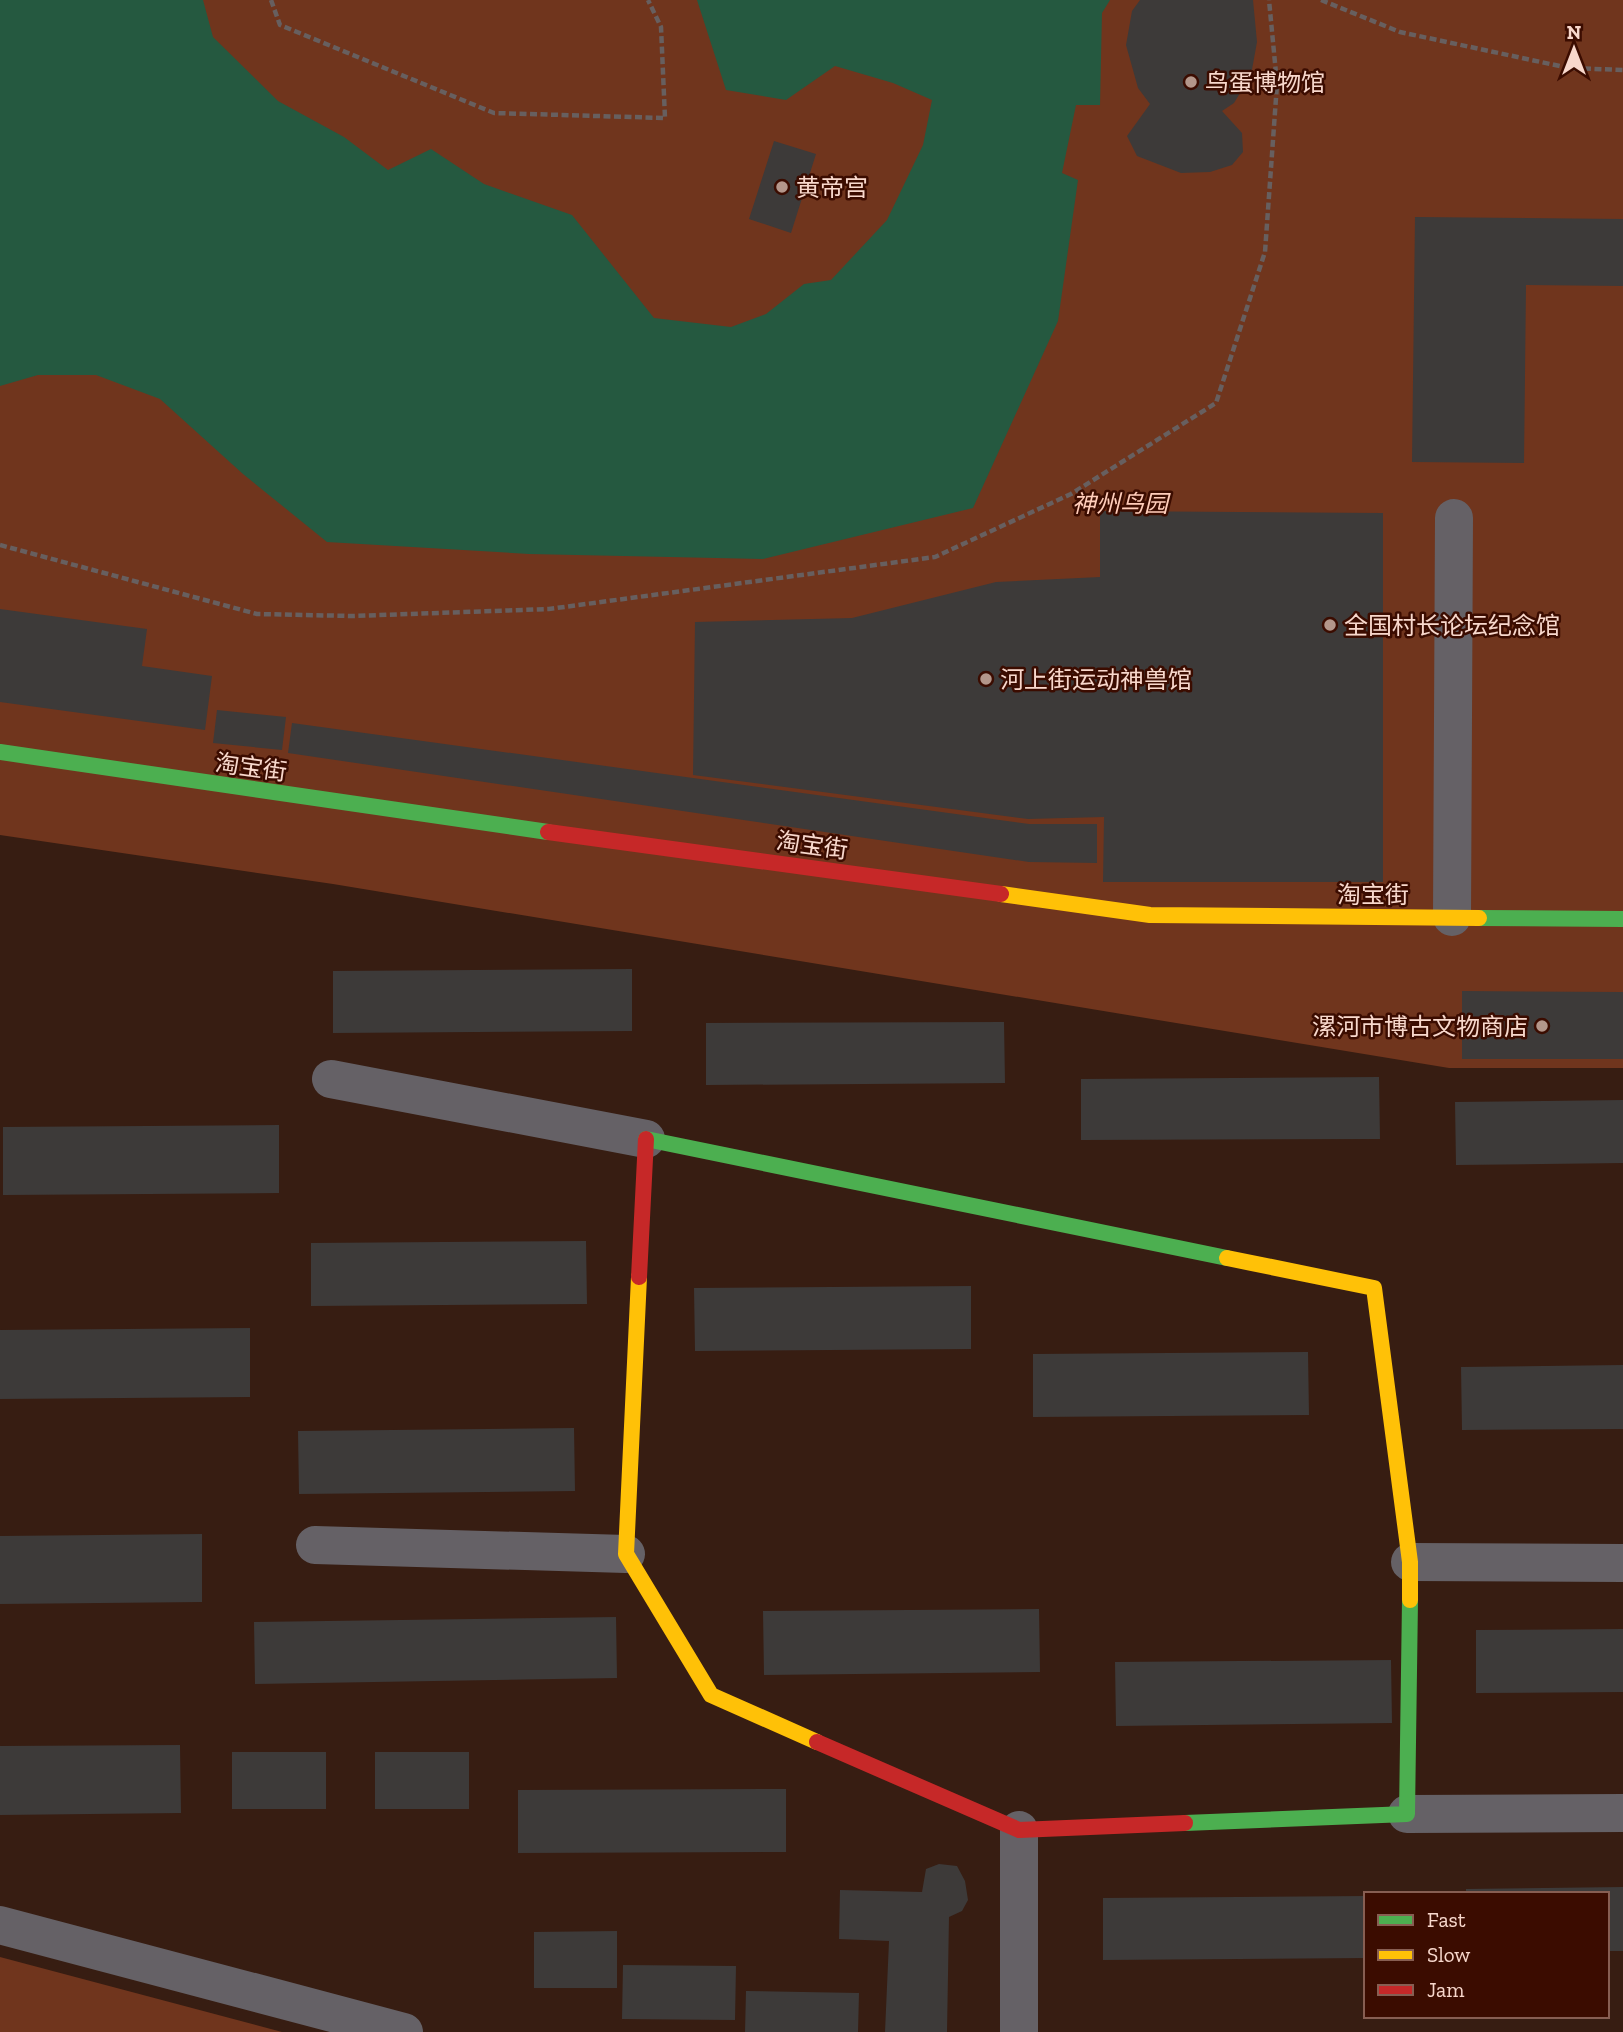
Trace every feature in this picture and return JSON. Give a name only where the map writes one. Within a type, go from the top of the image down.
[{"type":"street","points":[[1452,917],[1454,518]]},
{"type":"street","name":"淘宝街","points":[[0,751],[260,792],[1150,915],[1623,919]]},
{"type":"street","points":[[331,1079],[646,1139],[1374,1288],[1410,1562],[1406,1814]]},
{"type":"street","points":[[646,1139],[626,1554],[711,1695],[1019,1830],[1406,1814],[1623,1813]]},
{"type":"street","points":[[315,1545],[626,1554]]},
{"type":"street","points":[[1410,1562],[1623,1563]]},
{"type":"street","points":[[1019,1830],[1019,2032]]},
{"type":"street","points":[[0,1925],[404,2032]]},
{"type":"path","points":[[271,0],[280,25],[495,113],[665,118],[661,27],[648,0]]},
{"type":"path","points":[[0,545],[257,614],[352,616],[549,609],[935,557],[1071,494],[1216,403],[1265,252],[1278,84],[1269,0]]},
{"type":"path","points":[[1321,0],[1400,32],[1569,68],[1623,70]]},
{"type":"green space","name":"神州鸟园","points":[[0,0],[1623,0],[1623,1068],[1449,1068],[333,884],[0,835]]},
{"type":"green space","points":[[0,1957],[282,2032],[0,2032]]},
{"type":"shaded area","points":[[0,0],[203,0],[213,37],[278,101],[344,137],[388,170],[431,149],[484,184],[572,215],[654,318],[731,327],[766,314],[804,284],[831,280],[887,220],[923,145],[932,100],[893,83],[835,66],[786,100],[726,90],[697,0],[1110,0],[1102,13],[1100,105],[1076,105],[1062,173],[1078,180],[1058,321],[973,508],[763,559],[529,554],[327,542],[243,474],[160,399],[96,375],[38,375],[0,386]]},
{"type":"building","name":"鸟蛋博物馆","points":[[1140,0],[1253,0],[1257,42],[1251,75],[1234,103],[1222,111],[1242,133],[1243,152],[1232,165],[1210,172],[1181,173],[1137,156],[1127,136],[1150,104],[1138,88],[1126,45],[1132,11]]},
{"type":"building","name":"黄帝宫","points":[[774,141],[816,154],[791,233],[749,219]]},
{"type":"building","points":[[1415,217],[1623,219],[1623,286],[1526,285],[1524,463],[1412,462]]},
{"type":"building","name":"河上街运动神兽馆","points":[[1100,511],[1383,513],[1383,882],[1103,882],[1104,817],[1028,819],[693,775],[695,622],[852,618],[996,582],[1100,577]]},
{"type":"building","points":[[0,609],[147,629],[142,666],[212,676],[205,730],[0,702]]},
{"type":"building","points":[[217,710],[286,717],[282,750],[213,743]]},
{"type":"building","points":[[292,723],[1029,824],[1097,824],[1097,863],[1029,862],[288,753]]},
{"type":"building","points":[[632,969],[632,1031],[333,1033],[333,971]]},
{"type":"building","name":"漯河市博古文物商店","points":[[1462,991],[1623,992],[1623,1059],[1462,1059]]},
{"type":"building","points":[[1004,1022],[1005,1083],[706,1085],[706,1023]]},
{"type":"building","points":[[1379,1077],[1380,1139],[1081,1140],[1081,1079]]},
{"type":"building","points":[[1623,1100],[1623,1163],[1456,1165],[1455,1102]]},
{"type":"building","points":[[279,1125],[279,1193],[3,1195],[3,1127]]},
{"type":"building","points":[[586,1241],[587,1304],[311,1306],[311,1243]]},
{"type":"building","points":[[971,1286],[971,1349],[695,1351],[694,1288]]},
{"type":"building","points":[[250,1328],[250,1397],[0,1399],[0,1330]]},
{"type":"building","points":[[1308,1352],[1309,1415],[1033,1417],[1033,1354]]},
{"type":"building","points":[[1623,1365],[1623,1429],[1462,1430],[1461,1367]]},
{"type":"building","points":[[574,1428],[575,1491],[299,1494],[298,1431]]},
{"type":"building","points":[[202,1534],[202,1602],[0,1604],[0,1536]]},
{"type":"building","points":[[1039,1609],[1040,1672],[764,1675],[763,1611]]},
{"type":"building","points":[[616,1617],[617,1678],[255,1684],[254,1622]]},
{"type":"building","points":[[1623,1629],[1623,1692],[1476,1693],[1476,1630]]},
{"type":"building","points":[[1391,1660],[1392,1723],[1116,1726],[1115,1662]]},
{"type":"building","points":[[180,1745],[181,1813],[0,1815],[0,1746]]},
{"type":"building","points":[[232,1752],[326,1752],[326,1809],[232,1809]]},
{"type":"building","points":[[375,1752],[469,1752],[469,1809],[375,1809]]},
{"type":"building","points":[[786,1789],[786,1852],[518,1853],[518,1790]]},
{"type":"building","points":[[939,1864],[957,1866],[965,1881],[968,1900],[962,1911],[949,1917],[947,2032],[885,2032],[889,1941],[839,1939],[840,1890],[922,1892],[926,1869]]},
{"type":"building","points":[[1623,1887],[1623,1951],[1609,1951],[1609,1892],[1466,1892],[1466,1889]]},
{"type":"building","points":[[1364,1896],[1364,1958],[1103,1960],[1103,1898]]},
{"type":"building","points":[[617,1931],[617,1988],[534,1988],[534,1932]]},
{"type":"building","points":[[623,1965],[736,1966],[735,2020],[622,2019]]},
{"type":"building","points":[[746,1991],[859,1993],[858,2032],[745,2032]]},
{"type":"traffic: fast","points":[[0,752],[548,832]]},
{"type":"traffic: fast","points":[[1479,918],[1623,919]]},
{"type":"traffic: fast","points":[[646,1139],[1227,1258]]},
{"type":"traffic: fast","points":[[1185,1823],[1407,1814],[1410,1600]]},
{"type":"traffic: slow","points":[[1001,894],[1150,915],[1479,918]]},
{"type":"traffic: slow","points":[[1227,1258],[1374,1288],[1410,1562],[1410,1600]]},
{"type":"traffic: slow","points":[[639,1277],[626,1554],[711,1695],[817,1742]]},
{"type":"traffic: jam","points":[[548,832],[1001,894]]},
{"type":"traffic: jam","points":[[639,1277],[646,1139]]},
{"type":"traffic: jam","points":[[817,1742],[1019,1830],[1185,1823]]},
{"type":"place","name":"鸟蛋博物馆","points":[[1191,82]]},
{"type":"place","name":"黄帝宫","points":[[782,187]]},
{"type":"place","name":"全国村长论坛纪念馆","points":[[1330,625]]},
{"type":"place","name":"河上街运动神兽馆","points":[[986,679]]},
{"type":"place","name":"漯河市博古文物商店","points":[[1542,1026]]}]
